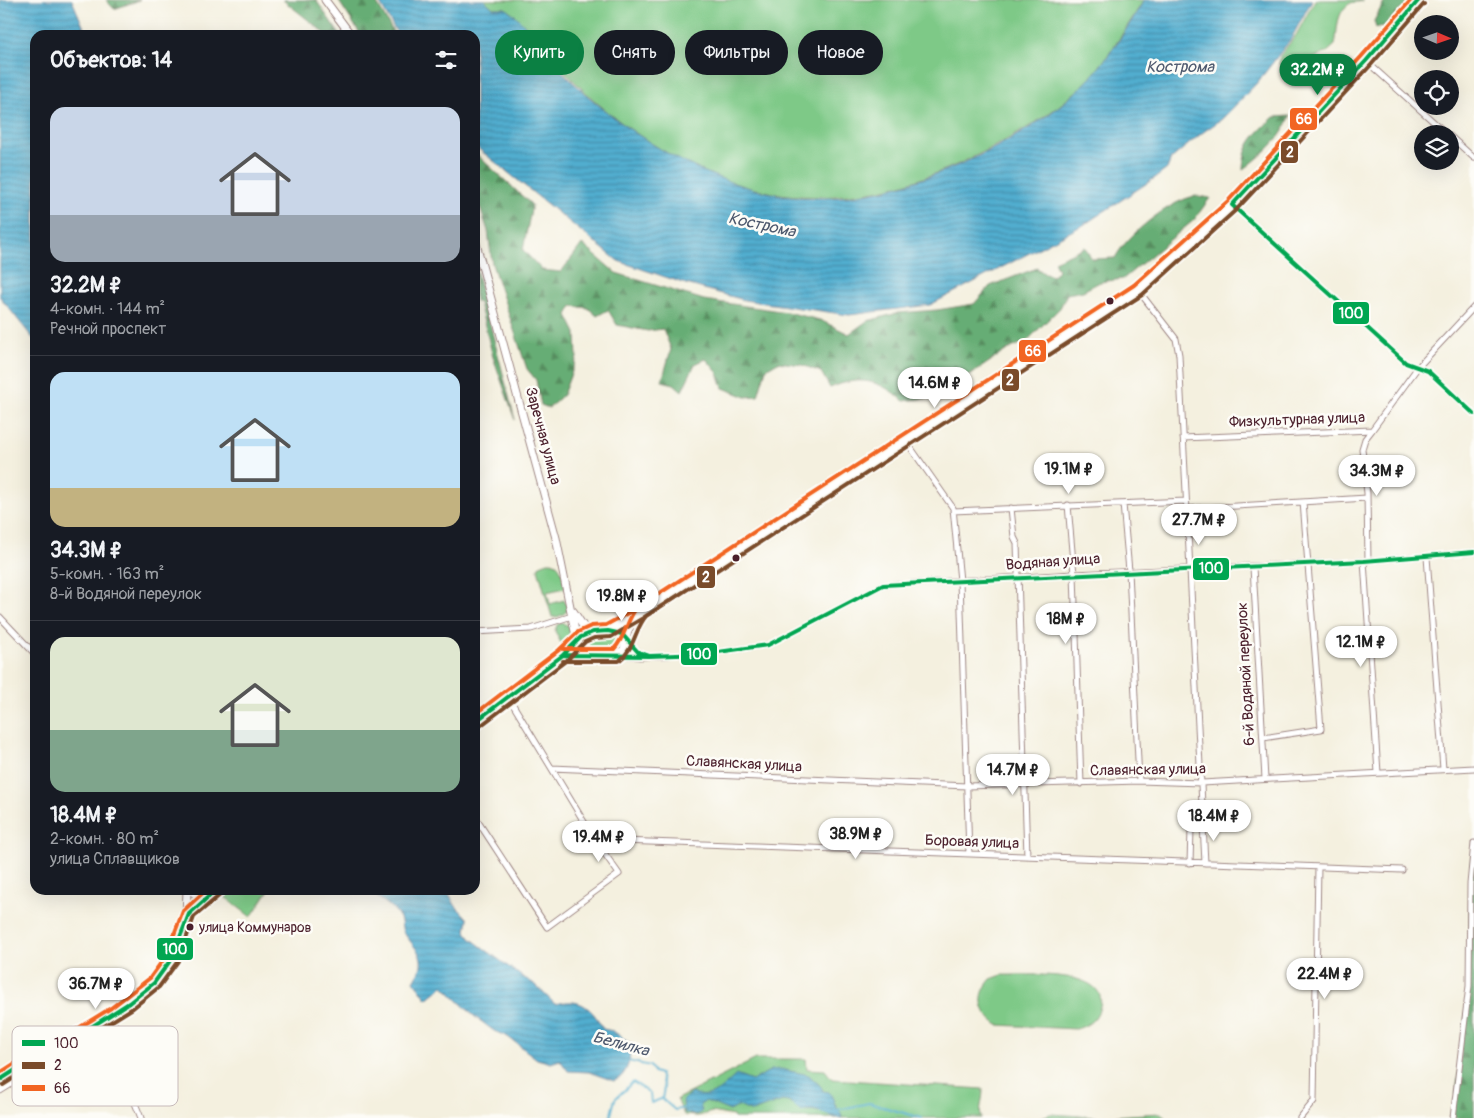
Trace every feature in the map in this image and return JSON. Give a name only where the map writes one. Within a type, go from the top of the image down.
[{"type":"street","points":[[325,0],[347,30]]},
{"type":"street","points":[[608,631],[640,613],[1138,290],[1232,206],[1366,61],[1419,0]]},
{"type":"street","points":[[1366,61],[1438,125]]},
{"type":"street","points":[[1459,144],[1474,158]]},
{"type":"street","points":[[1232,206],[1406,363],[1428,371],[1474,414]]},
{"type":"street","name":"Заречная улица","points":[[480,258],[545,498],[577,641]]},
{"type":"street","points":[[1138,290],[1176,338],[1202,783],[1204,863]]},
{"type":"street","name":"Физкультурная улица","points":[[1183,438],[1268,432],[1372,430],[1418,368],[1474,306]]},
{"type":"street","points":[[1372,430],[1365,439],[1362,449],[1367,498],[1366,561],[1378,773]]},
{"type":"street","points":[[906,441],[953,511],[960,581],[969,854]]},
{"type":"street","points":[[1187,510],[1367,498]]},
{"type":"street","points":[[953,511],[1186,501]]},
{"type":"street","points":[[1263,738],[1318,731],[1321,729],[1303,502]]},
{"type":"street","points":[[1123,504],[1129,571],[1139,781]]},
{"type":"street","points":[[1068,505],[1074,574],[1081,784]]},
{"type":"street","points":[[1011,508],[1014,537],[1017,543],[1027,856]]},
{"type":"street","name":"Водяная улица","points":[[616,655],[704,654],[768,645],[883,585],[1129,571],[1190,570],[1366,561],[1474,552]]},
{"type":"street","points":[[1427,557],[1443,769]]},
{"type":"street","name":"6-й Водяной переулок","points":[[1253,567],[1265,779]]},
{"type":"street","points":[[480,632],[531,629],[572,612],[583,626],[593,632]]},
{"type":"street","points":[[563,655],[616,655],[624,650],[632,623],[640,613]]},
{"type":"street","points":[[0,617],[30,649]]},
{"type":"street","points":[[480,718],[563,655],[585,634],[608,631],[616,632],[627,639],[638,652],[648,656]]},
{"type":"street","points":[[577,641],[587,654]]},
{"type":"street","points":[[480,825],[547,927],[619,874],[509,698]]},
{"type":"street","name":"Славянская улица","points":[[552,768],[967,786],[1025,786],[1139,781],[1202,783],[1474,768]]},
{"type":"street","points":[[1190,863],[1194,824],[1204,822]]},
{"type":"street","name":"Боровая улица","points":[[596,840],[1402,870]]},
{"type":"street","points":[[1453,1118],[1469,986],[1470,884],[1474,843]]},
{"type":"street","points":[[1300,1118],[1314,1101],[1318,867]]},
{"type":"street","points":[[92,1026],[142,994],[165,971],[179,946],[186,919],[188,895]]},
{"type":"street","points":[[200,895],[206,896]]},
{"type":"street","points":[[186,919],[206,896]]},
{"type":"street","points":[[113,1012],[115,1026]]},
{"type":"street","points":[[0,1080],[12,1072]]},
{"type":"street","points":[[0,1090],[12,1083]]},
{"type":"street","points":[[136,1106],[141,1118]]},
{"type":"green space","points":[[106,0],[140,0],[114,9]]},
{"type":"green space","points":[[283,0],[316,0],[337,30],[321,30]]},
{"type":"green space","points":[[338,0],[375,0],[392,30],[358,30]]},
{"type":"green space","points":[[484,0],[1144,0],[1091,77],[1069,98],[1019,133],[947,169],[902,185],[858,194],[814,197],[771,192],[728,181],[684,162],[620,122],[568,75],[584,75],[584,30],[526,30],[505,8],[493,8]]},
{"type":"green space","points":[[1315,0],[1364,0],[1351,3],[1341,13],[1335,45],[1326,53],[1314,58],[1300,59],[1287,71],[1283,70],[1279,64],[1280,56],[1296,35]]},
{"type":"green space","points":[[1385,0],[1410,0],[1384,26],[1376,28],[1374,21]]},
{"type":"green space","points":[[1290,116],[1277,140],[1243,170],[1248,146],[1256,135],[1274,117]]},
{"type":"green space","points":[[480,158],[532,205],[523,250],[542,270],[561,272],[582,244],[616,273],[704,300],[787,312],[820,320],[849,334],[867,321],[898,313],[937,310],[974,304],[990,286],[1037,268],[1045,274],[1053,276],[1058,270],[1054,261],[1085,247],[1092,259],[1115,258],[1138,230],[1170,206],[1193,196],[1210,198],[1194,220],[1123,279],[1100,282],[1083,291],[1067,294],[1060,308],[1027,341],[1007,350],[939,396],[904,401],[886,388],[869,382],[851,382],[830,388],[821,372],[802,365],[778,362],[766,369],[758,396],[746,397],[723,388],[718,373],[706,359],[695,364],[682,391],[674,384],[662,381],[671,349],[663,329],[648,331],[617,325],[608,310],[597,316],[588,308],[572,306],[567,315],[576,333],[577,358],[563,395],[549,408],[541,405],[536,380],[527,369],[492,264],[488,231],[480,208]]},
{"type":"green space","points":[[480,285],[515,420],[493,357],[480,307]]},
{"type":"green space","points":[[553,562],[559,567],[565,588],[547,592],[550,604],[564,600],[568,609],[557,617],[552,617],[538,569],[540,565]]},
{"type":"green space","points":[[561,623],[570,626],[572,632],[570,641],[563,647],[555,631],[557,625]]},
{"type":"green space","points":[[588,635],[618,636],[623,642],[614,651],[588,650],[583,644],[584,638]]},
{"type":"green space","points":[[1474,843],[1474,1118],[1453,1118],[1469,986],[1470,884]]},
{"type":"green space","points":[[226,895],[266,895],[251,917],[225,897]]},
{"type":"green space","points":[[1002,975],[1046,975],[1081,980],[1093,987],[1100,996],[1099,1010],[1090,1022],[1076,1029],[998,1025],[984,1010],[982,998],[986,985],[991,979]]},
{"type":"green space","points":[[756,1059],[806,1059],[807,1069],[825,1070],[832,1079],[983,1089],[981,1118],[734,1118],[733,1116],[712,1112],[698,1116],[684,1115],[677,1099]]},
{"type":"green space","points":[[1161,1113],[1165,1118],[1040,1118],[1050,1114],[1097,1117]]},
{"type":"water","points":[[0,0],[72,0],[85,30],[30,30],[30,335],[0,297]]},
{"type":"water","name":"Кострома","points":[[378,0],[484,0],[493,8],[505,8],[529,30],[495,30],[495,75],[566,75],[588,96],[640,136],[682,161],[705,172],[753,189],[777,194],[826,198],[859,195],[895,187],[932,175],[969,160],[1005,142],[1038,122],[1067,100],[1091,77],[1106,59],[1144,0],[1312,0],[1291,39],[1257,83],[1222,119],[1171,159],[1167,169],[1158,176],[1085,224],[930,305],[849,315],[744,300],[686,284],[618,261],[480,150],[480,30],[395,30]]},
{"type":"water","points":[[374,895],[450,895],[455,905],[468,919],[466,931],[470,938],[533,983],[555,1004],[572,1002],[584,1006],[590,1010],[603,1029],[613,1031],[631,1044],[628,1065],[623,1075],[614,1081],[589,1072],[568,1071],[560,1060],[551,1063],[537,1059],[508,1037],[494,1031],[474,1016],[443,986],[427,999],[414,981],[421,966],[420,956],[403,931],[400,918],[390,906]]},
{"type":"water","points":[[781,1069],[809,1075],[819,1084],[823,1091],[829,1092],[842,1118],[812,1110],[802,1112],[789,1102],[782,1101],[752,1112],[739,1106],[730,1111],[706,1101],[700,1105],[702,1111],[698,1114],[684,1112],[683,1100],[692,1093],[705,1095],[716,1092],[736,1075],[752,1081],[771,1070]]},
{"type":"waterway","name":"Белилка","points":[[628,1061],[650,1066],[654,1072],[660,1074],[664,1088],[662,1099],[675,1110],[685,1108]]},
{"type":"waterway","points":[[610,1118],[615,1099],[633,1082],[650,1093],[651,1103],[661,1099]]},
{"type":"waterway","name":"Белилка","points":[[837,1110],[869,1103],[922,1118]]},
{"type":"transit line","name":"66","points":[[480,710],[559,650],[578,632],[591,626],[606,625],[637,608],[1134,285],[1228,201],[1411,0]]},
{"type":"transit line","name":"100","points":[[1232,205],[1366,61],[1419,0]]},
{"type":"transit line","name":"2","points":[[480,726],[567,660],[585,642],[594,638],[611,637],[643,618],[1142,295],[1237,209],[1371,65],[1424,4]]},
{"type":"transit line","name":"100","points":[[1232,205],[1406,363],[1428,371],[1474,414]]},
{"type":"transit line","name":"100","points":[[480,718],[563,655],[581,637],[593,632],[608,631],[622,634],[638,652],[649,656],[704,654],[768,645],[883,585],[1364,561],[1474,552]]},
{"type":"transit line","name":"66","points":[[563,649],[614,649],[618,645],[637,607]]},
{"type":"transit line","name":"2","points":[[563,661],[619,661],[628,651],[639,626],[647,615]]},
{"type":"transit line","name":"100","points":[[563,655],[650,656]]},
{"type":"transit line","name":"66","points":[[82,1026],[111,1008],[150,978],[166,956],[183,911],[201,895]]},
{"type":"transit line","name":"100","points":[[93,1026],[129,1003],[154,983],[172,958],[189,914],[210,895]]},
{"type":"transit line","name":"2","points":[[104,1026],[133,1008],[159,987],[178,961],[194,917],[220,895]]},
{"type":"transit line","name":"66","points":[[0,1073],[12,1065]]},
{"type":"transit line","name":"100","points":[[0,1080],[12,1072]]},
{"type":"transit line","name":"2","points":[[3,1085],[12,1079]]},
{"type":"place","name":"улица Коммунаров","points":[[190,927]]}]
